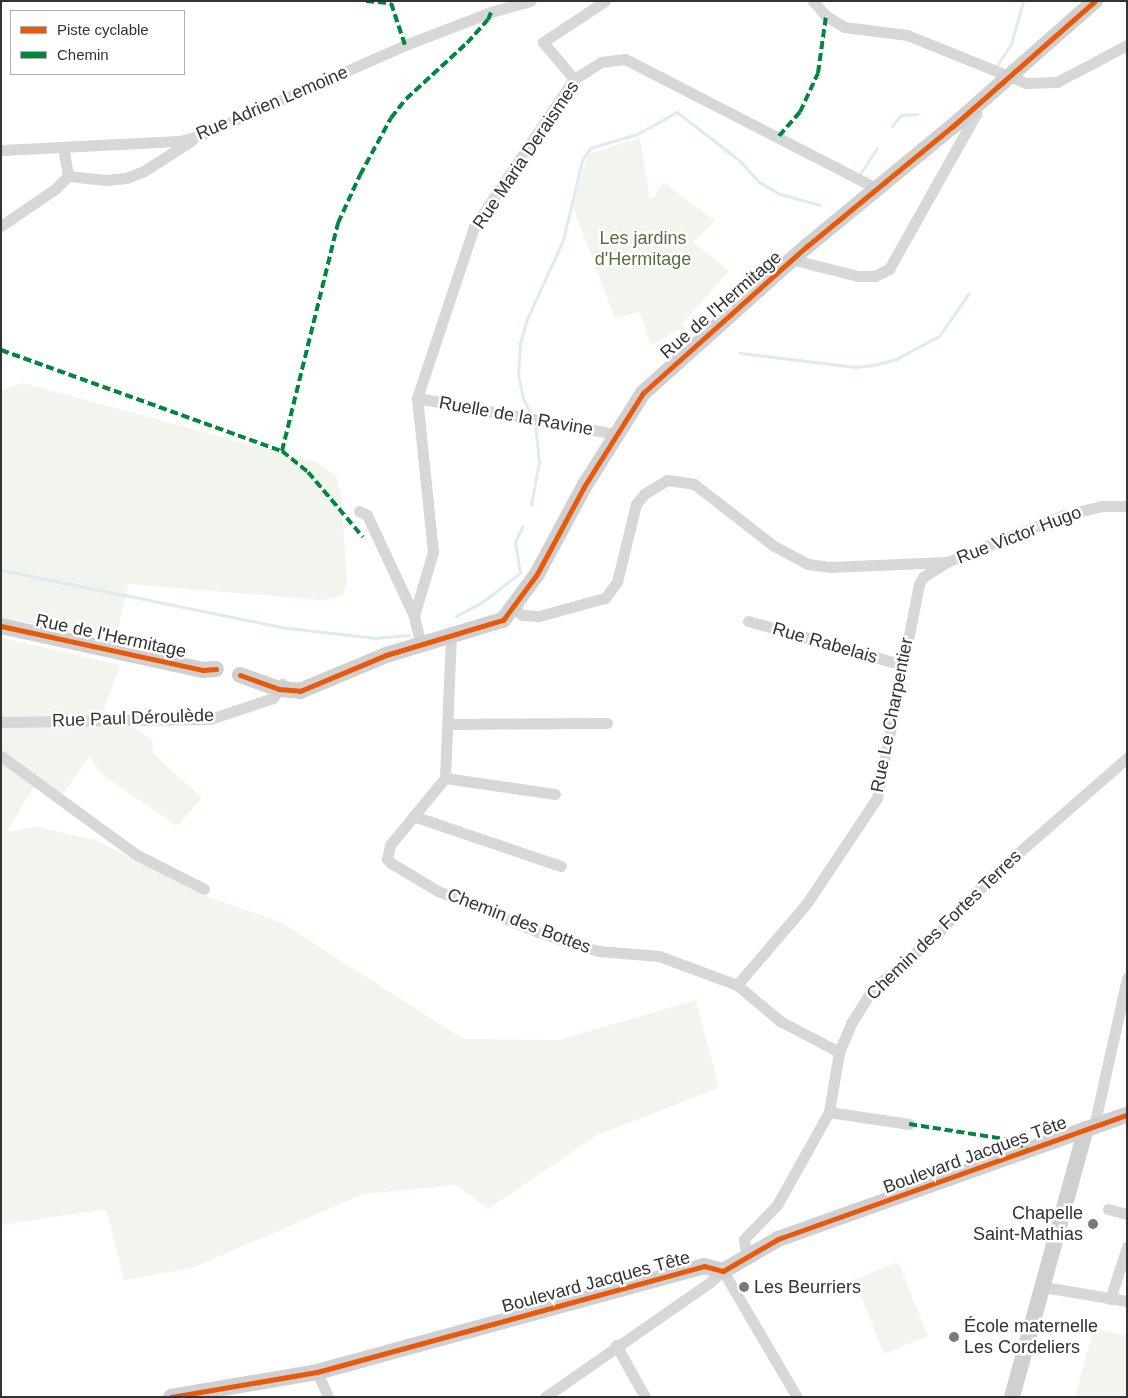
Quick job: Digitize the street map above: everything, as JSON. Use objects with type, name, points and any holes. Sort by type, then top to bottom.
[{"type":"main road","name":"Rue de l'Hermitage","points":[[1,626],[176,662],[187,661],[281,686],[324,680],[378,659],[451,635],[496,623],[513,608],[540,569],[618,430],[640,396],[794,260],[973,109],[1095,1]]},
{"type":"main road","name":"Boulevard Jacques Tête","points":[[171,1397],[317,1372],[704,1266],[723,1270],[746,1255],[778,1239],[1127,1115]]},
{"type":"main road","points":[[1012,1397],[1090,1128]]},
{"type":"street","name":"Rue Adrien Lemoine","points":[[1,150],[179,141],[199,136],[405,45],[491,12],[530,1]]},
{"type":"street","points":[[574,79],[543,42],[605,1]]},
{"type":"street","points":[[813,1],[826,16],[844,27],[907,35],[1007,78],[1039,84],[1058,82],[1127,45]]},
{"type":"street","name":"Rue Maria Deraismes","points":[[414,616],[433,552],[417,398],[474,227],[574,79],[601,62],[625,59],[878,189]]},
{"type":"street","points":[[794,260],[858,276],[875,276],[889,269],[976,114],[973,109]]},
{"type":"street","points":[[68,176],[106,180],[126,178],[144,171],[199,136]]},
{"type":"street","points":[[63,147],[68,176]]},
{"type":"street","points":[[1,226],[55,189],[68,176]]},
{"type":"street","name":"Ruelle de la Ravine","points":[[417,398],[618,430]]},
{"type":"street","name":"Rue Victor Hugo","points":[[513,608],[522,615],[539,616],[605,598],[616,582],[636,504],[644,494],[667,480],[694,484],[774,546],[808,564],[830,567],[947,562],[1064,515],[1102,506],[1127,506]]},
{"type":"street","points":[[359,511],[367,514],[414,616],[415,647]]},
{"type":"street","name":"Rue Le Charpentier","points":[[737,985],[807,903],[877,798],[920,580],[947,562]]},
{"type":"street","name":"Rue Rabelais","points":[[748,621],[903,665]]},
{"type":"street","points":[[451,635],[449,724],[445,778],[555,794]]},
{"type":"street","name":"Rue Paul Déroulède","points":[[1,722],[210,719],[274,698],[281,686]]},
{"type":"street","points":[[449,724],[607,723]]},
{"type":"street","points":[[1,756],[136,855],[204,888]]},
{"type":"street","name":"Chemin des Fortes Terres","points":[[746,1255],[744,1239],[777,1205],[829,1112],[839,1052],[852,1022],[871,991],[940,932],[992,876],[1127,758]]},
{"type":"street","name":"Chemin des Bottes","points":[[445,778],[390,845],[387,858],[438,891],[538,932],[598,951],[659,956],[737,985]]},
{"type":"street","points":[[414,816],[561,866]]},
{"type":"street","points":[[1090,1128],[1127,978]]},
{"type":"street","points":[[737,985],[780,1021],[839,1052]]},
{"type":"street","points":[[829,1112],[909,1124]]},
{"type":"street","points":[[1108,1209],[1126,1213]]},
{"type":"street","points":[[1110,1299],[1127,1247]]},
{"type":"street","points":[[545,1397],[709,1283],[723,1270],[797,1397]]},
{"type":"street","points":[[1044,1287],[1127,1301]]},
{"type":"street","points":[[616,1346],[645,1397]]},
{"type":"street","points":[[317,1372],[328,1397]]},
{"type":"green space","name":"Les jardins d'Hermitage","points":[[640,138],[650,199],[655,196],[663,182],[715,221],[693,242],[729,271],[682,324],[691,337],[688,339],[679,329],[651,346],[640,312],[615,318],[572,205],[588,154]]},
{"type":"green space","points":[[23,383],[318,463],[336,476],[341,494],[347,582],[343,595],[323,600],[129,584],[116,637],[1,618],[1,391]]},
{"type":"green space","points":[[1,638],[120,665],[103,712],[103,724],[133,727],[152,739],[153,753],[202,798],[177,826],[103,775],[89,757],[62,795],[40,778],[6,832],[37,827],[95,840],[201,894],[282,923],[463,1039],[559,1040],[696,1000],[719,1088],[597,1135],[488,1209],[456,1185],[363,1194],[192,1268],[124,1280],[106,1209],[1,1225]]},
{"type":"green space","points":[[898,1262],[928,1336],[884,1354],[854,1280]]},
{"type":"green space","points":[[1094,1328],[1127,1336],[1127,1397],[1075,1397]]},
{"type":"waterway","points":[[997,65],[1011,44],[1023,1]]},
{"type":"waterway","points":[[531,414],[523,398],[518,375],[520,343],[527,319],[563,240],[582,160],[590,148],[637,134],[677,112],[740,161],[759,182],[780,194],[820,205]]},
{"type":"waterway","points":[[892,126],[901,115],[917,114]]},
{"type":"waterway","points":[[860,174],[877,148]]},
{"type":"waterway","points":[[740,353],[855,367],[874,365],[896,359],[939,336],[969,293]]},
{"type":"waterway","points":[[531,505],[539,462],[535,424]]},
{"type":"waterway","points":[[456,616],[482,602],[520,573],[515,542],[522,527]]},
{"type":"waterway","points":[[1,570],[280,627],[375,638],[409,635]]},
{"type":"marked path","points":[[366,1],[391,3],[405,45]]},
{"type":"marked path","points":[[282,451],[338,223],[360,175],[391,118],[406,99],[467,43],[488,20],[491,12]]},
{"type":"marked path","points":[[779,136],[800,112],[818,73],[826,16]]},
{"type":"marked path","points":[[1,350],[282,451],[308,472],[363,537]]},
{"type":"marked path","points":[[909,1124],[1017,1141],[1028,1151]]},
{"type":"cycle path","points":[[240,675],[279,689],[300,691],[386,655],[503,620],[537,574],[585,485],[643,393],[806,247],[953,126],[1095,1]]},
{"type":"cycle path","points":[[1,626],[203,670],[216,669]]},
{"type":"cycle path","points":[[171,1397],[317,1372],[704,1266],[723,1271],[778,1239],[1127,1115]]},
{"type":"place","name":"Chapelle Saint-Mathias","points":[[1093,1224]]},
{"type":"place","name":"Les Beurriers","points":[[744,1287]]},
{"type":"place","name":"École maternelle Les Cordeliers","points":[[954,1337]]}]
